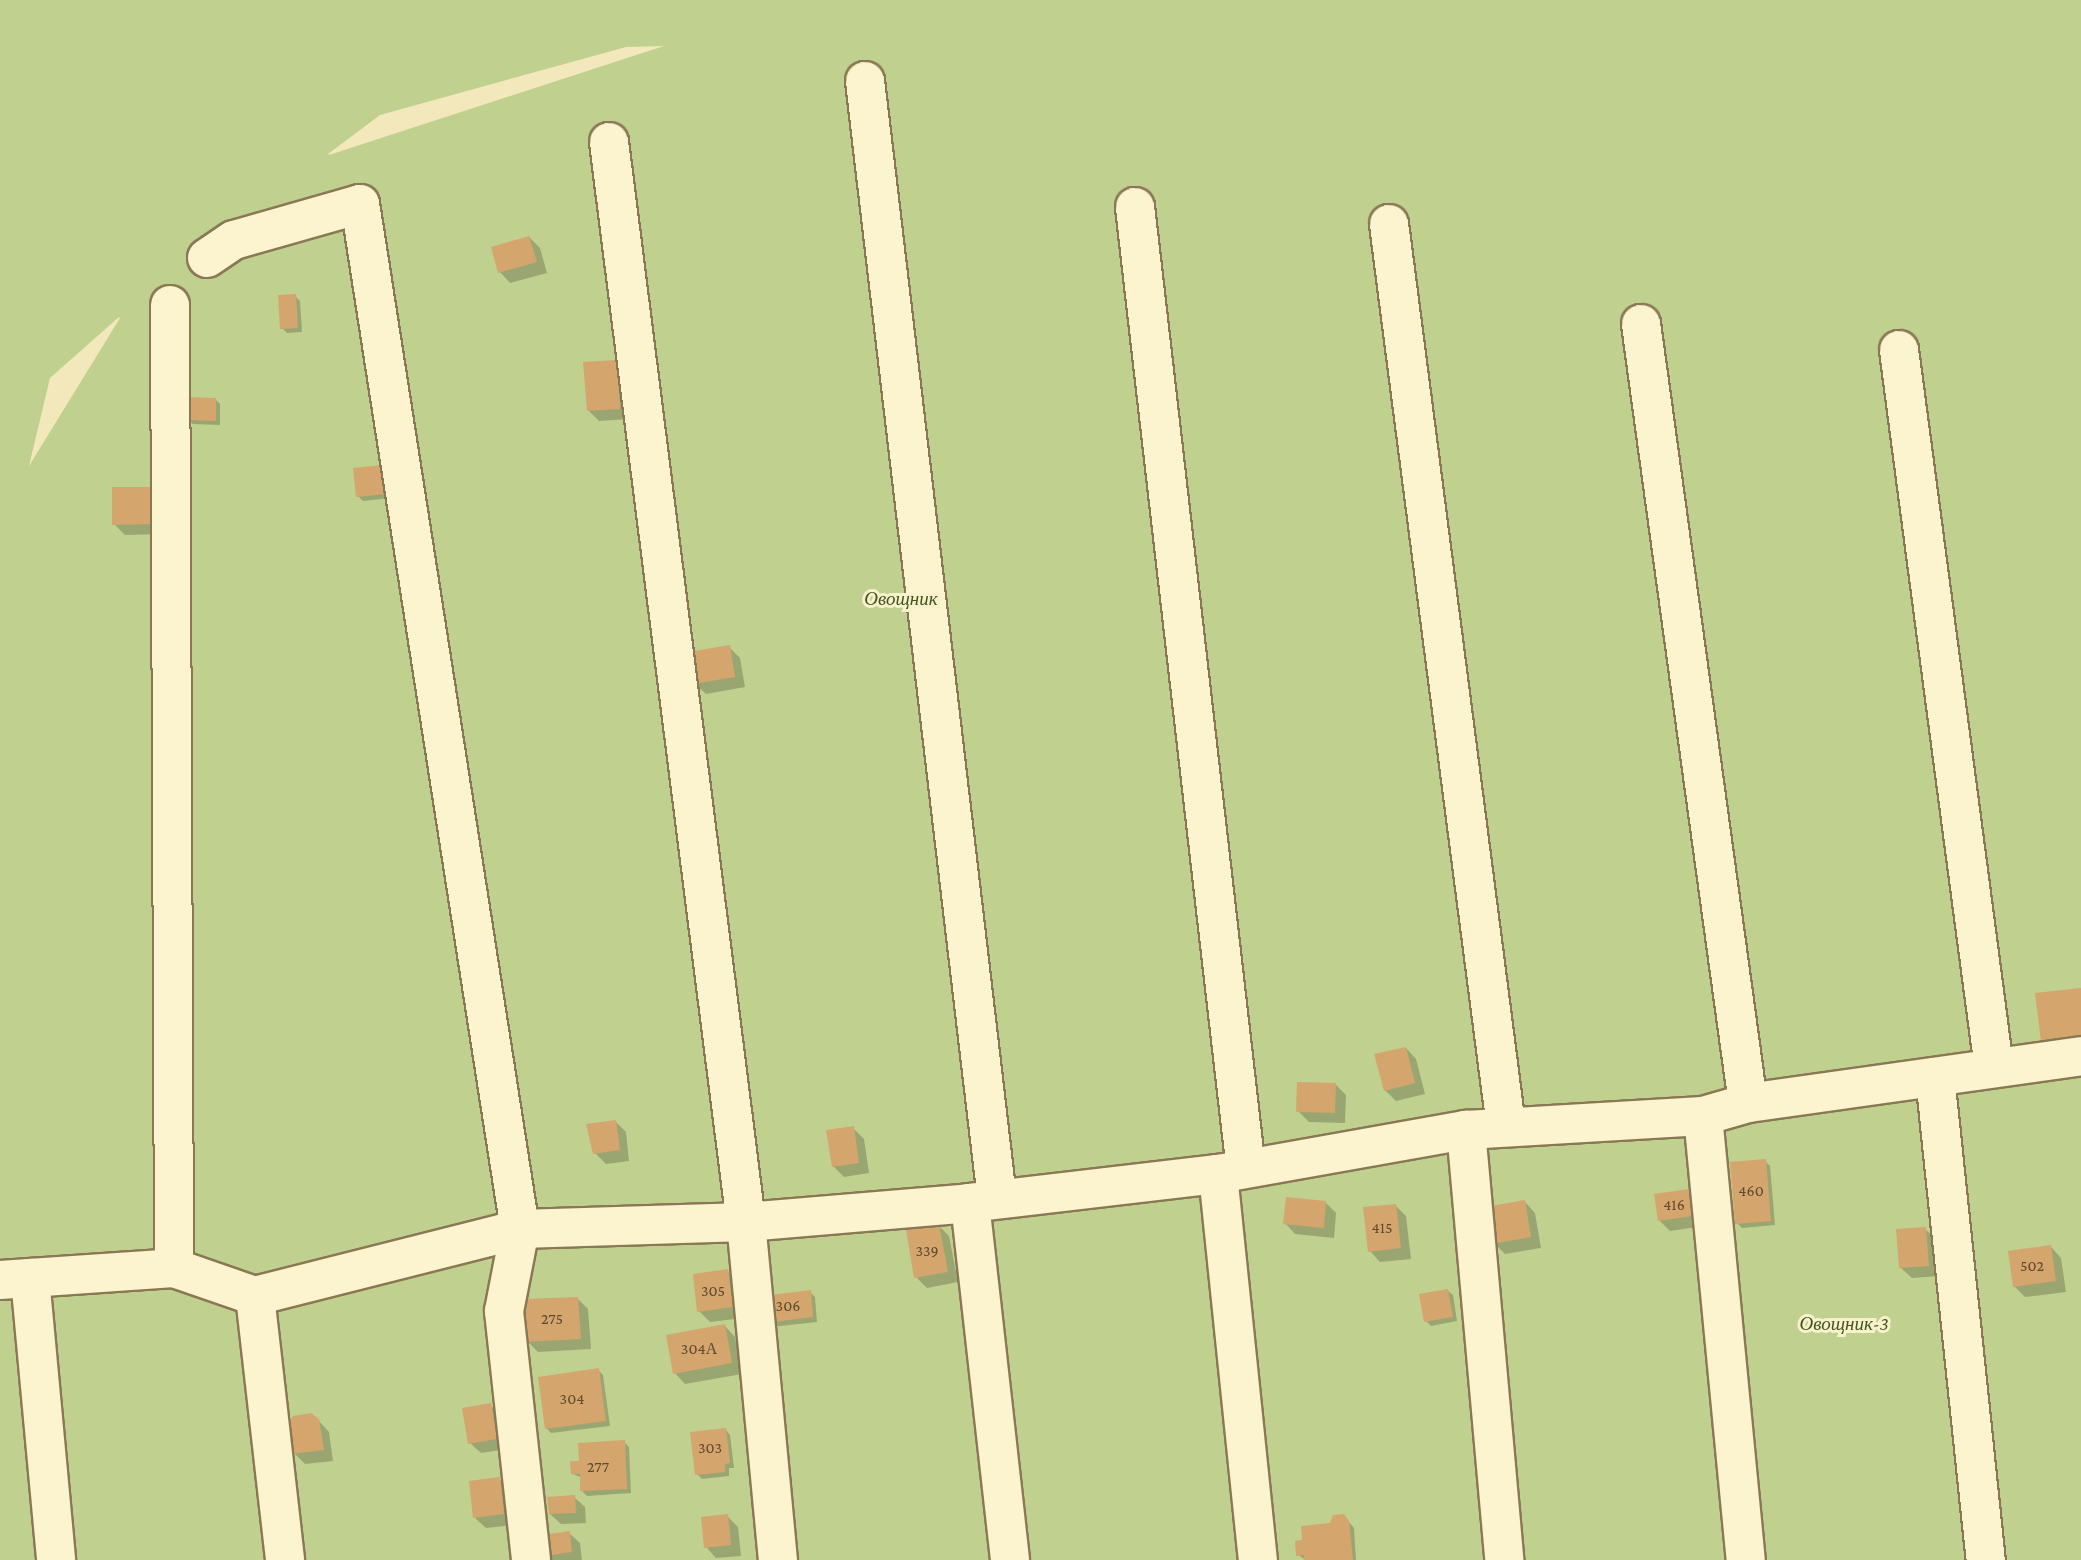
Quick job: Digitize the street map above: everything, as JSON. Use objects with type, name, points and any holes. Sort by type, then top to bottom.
[{"type":"lane","points":[[864,81],[983,1201],[1010,1560]]},
{"type":"lane","points":[[609,142],[746,1222],[778,1560]]},
{"type":"lane","points":[[207,258],[234,240],[360,204],[520,1228],[504,1311],[531,1560]]},
{"type":"lane","points":[[1135,207],[1232,1171],[1258,1560]]},
{"type":"lane","points":[[1389,225],[1506,1126]]},
{"type":"lane","points":[[170,305],[174,1268]]},
{"type":"lane","points":[[1642,324],[1748,1103]]},
{"type":"lane","points":[[1899,351],[1994,1068]]},
{"type":"lane","points":[[56,1560],[15,1279],[174,1268],[256,1296],[520,1228],[746,1222],[983,1201],[1232,1171],[1466,1130],[1703,1116],[1748,1103],[2081,1056]]},
{"type":"lane","points":[[1935,1077],[1986,1560]]},
{"type":"lane","points":[[1703,1116],[1746,1560]]},
{"type":"lane","points":[[1466,1130],[1504,1560]]},
{"type":"lane","points":[[256,1296],[285,1560]]},
{"type":"green space","name":"Овощник","points":[[0,0],[2081,0],[2081,1560],[0,1560]],"holes":[[[664,46],[329,155],[328,154],[380,115],[626,47]],[[120,318],[29,466],[50,378]]]},
{"type":"building","points":[[529,236],[537,262],[498,273],[491,247]]},
{"type":"building","points":[[296,294],[298,328],[280,329],[278,295]]},
{"type":"building","points":[[617,360],[620,409],[587,411],[583,362]]},
{"type":"building","points":[[187,397],[216,398],[216,421],[187,420]]},
{"type":"building","points":[[383,465],[386,494],[356,497],[353,468]]},
{"type":"building","points":[[112,487],[160,487],[160,524],[112,525]]},
{"type":"building","points":[[730,645],[735,677],[693,684],[688,652]]},
{"type":"building","points":[[2081,988],[2081,1037],[2041,1042],[2035,993]]},
{"type":"building","points":[[1406,1047],[1415,1083],[1384,1091],[1374,1054]]},
{"type":"building","points":[[1297,1082],[1336,1083],[1335,1113],[1296,1112]]},
{"type":"building","points":[[616,1120],[620,1150],[593,1154],[586,1124]]},
{"type":"building","points":[[854,1126],[859,1163],[832,1167],[826,1130]]},
{"type":"building","points":[[1766,1159],[1771,1221],[1735,1224],[1730,1162]]},
{"type":"building","points":[[1689,1189],[1693,1216],[1658,1221],[1654,1194]]},
{"type":"building","points":[[1286,1197],[1326,1201],[1324,1228],[1283,1224]]},
{"type":"building","points":[[1525,1200],[1531,1237],[1492,1244],[1486,1207]]},
{"type":"building","points":[[1396,1204],[1401,1248],[1368,1252],[1363,1207]]},
{"type":"building","points":[[939,1224],[948,1272],[914,1278],[906,1230]]},
{"type":"building","points":[[1926,1227],[1929,1266],[1899,1268],[1896,1229]]},
{"type":"building","points":[[2051,1245],[2056,1281],[2013,1287],[2008,1251]]},
{"type":"building","points":[[728,1269],[733,1307],[697,1312],[693,1274]]},
{"type":"building","points":[[1448,1289],[1453,1317],[1424,1322],[1419,1294]]},
{"type":"building","points":[[811,1290],[813,1317],[764,1323],[762,1296]]},
{"type":"building","points":[[578,1297],[581,1339],[525,1342],[523,1299]]},
{"type":"building","points":[[725,1324],[732,1363],[673,1374],[666,1335]]},
{"type":"building","points":[[599,1368],[606,1421],[545,1429],[538,1377]]},
{"type":"building","points":[[491,1403],[497,1439],[468,1444],[462,1408]]},
{"type":"building","points":[[311,1413],[319,1419],[324,1450],[292,1454],[287,1424],[293,1416]]},
{"type":"building","points":[[726,1428],[730,1463],[725,1464],[725,1472],[695,1475],[690,1432]]},
{"type":"building","points":[[625,1440],[627,1489],[580,1491],[580,1474],[571,1474],[570,1461],[579,1461],[578,1443]]},
{"type":"building","points":[[500,1477],[504,1514],[473,1518],[469,1481]]},
{"type":"building","points":[[575,1495],[576,1513],[549,1514],[547,1497]]},
{"type":"building","points":[[728,1514],[731,1545],[704,1548],[701,1517]]},
{"type":"building","points":[[1344,1514],[1349,1521],[1353,1560],[1304,1560],[1304,1555],[1296,1556],[1295,1541],[1302,1540],[1301,1526],[1330,1523],[1333,1515]]},
{"type":"building","points":[[570,1531],[572,1552],[545,1556],[542,1535]]},
{"type":"park label","name":"Овощник-3","points":[[1844,1324]]}]
